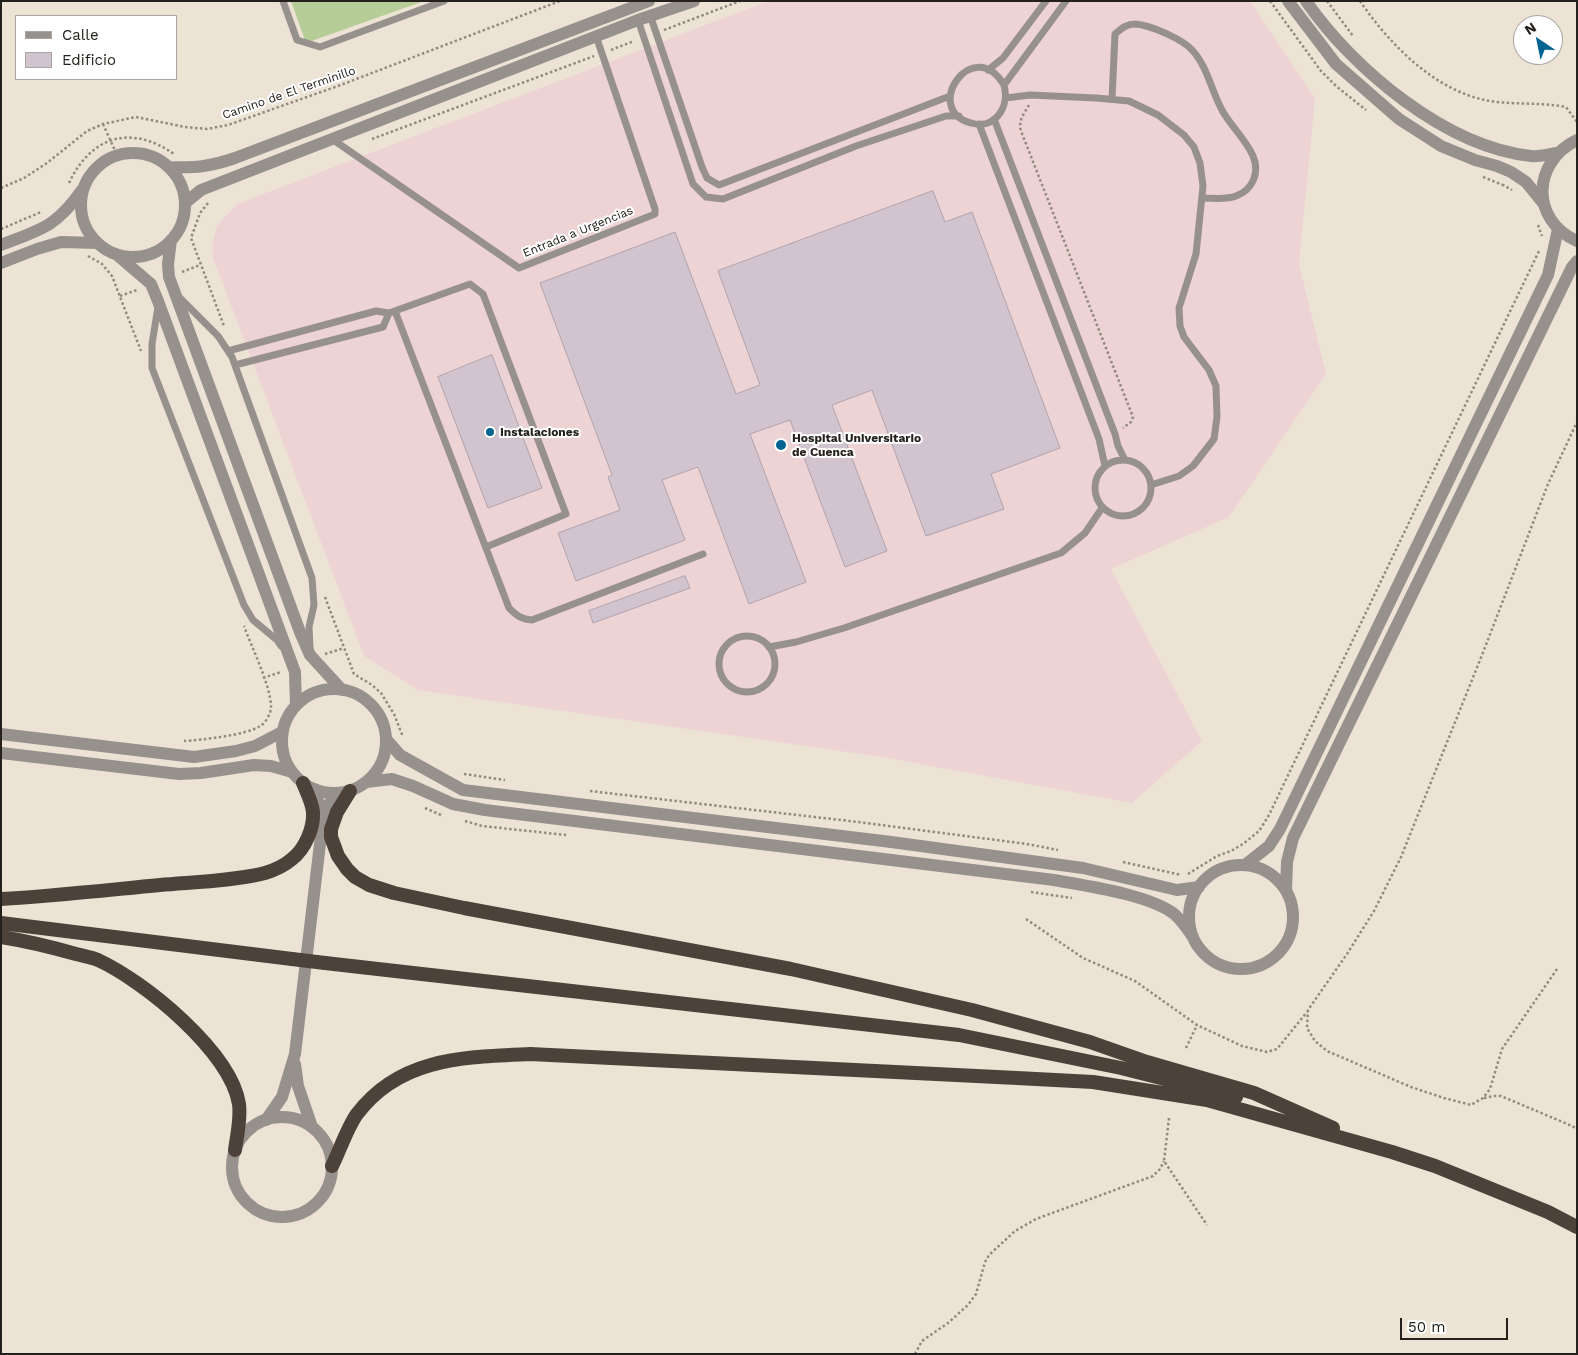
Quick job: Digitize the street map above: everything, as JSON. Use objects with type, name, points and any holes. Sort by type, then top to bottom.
[{"type":"highway","points":[[1,899],[172,884],[266,873],[294,858],[308,837],[312,826],[313,813],[308,786]]},
{"type":"highway","points":[[350,790],[337,812],[331,828],[331,836],[338,856],[348,869],[355,877],[369,885],[394,893],[464,908],[791,969],[972,1010],[1090,1042],[1147,1062],[1254,1093],[1309,1123],[1435,1166],[1548,1212],[1577,1227]]},
{"type":"highway","points":[[1,924],[959,1035],[1121,1068],[1268,1105],[1316,1125],[1392,1152]]},
{"type":"highway","points":[[1,937],[40,943],[97,960],[132,980],[162,1003],[211,1049],[235,1090],[239,1105],[235,1150]]},
{"type":"highway","points":[[332,1166],[355,1116],[374,1094],[400,1076],[439,1062],[476,1057],[530,1054],[1093,1082],[1207,1100],[1309,1123],[1360,1140]]},
{"type":"street","points":[[168,167],[192,168],[210,166],[235,158],[649,1]]},
{"type":"street","points":[[185,203],[201,190],[596,36],[694,1]]},
{"type":"street","points":[[1288,1],[1336,64],[1399,119],[1441,146],[1508,171],[1526,182],[1544,203]]},
{"type":"street","points":[[1306,1],[1335,39],[1365,70],[1397,96],[1440,125],[1486,145],[1509,152],[1533,157],[1558,153]]},
{"type":"street","points":[[1577,140],[1558,153],[1549,164],[1544,176],[1542,190],[1549,217],[1558,229],[1577,240]]},
{"type":"street","points":[[296,705],[295,672],[151,284],[116,254],[97,243],[85,226],[81,213],[81,199],[85,186],[91,174],[100,165],[118,155],[128,153],[144,154],[154,158],[168,167],[180,183],[185,203],[182,220],[171,240],[168,264],[169,277],[300,632],[310,655],[342,690]]},
{"type":"street","points":[[1,244],[42,229],[57,220],[69,208],[85,186]]},
{"type":"street","points":[[1245,865],[1269,846],[1280,829],[1548,275],[1558,229]]},
{"type":"street","points":[[116,254],[136,257],[149,254],[171,240]]},
{"type":"street","points":[[1,263],[61,242],[97,243]]},
{"type":"street","points":[[1286,891],[1287,862],[1293,838],[1572,267],[1577,261]]},
{"type":"street","points":[[266,1120],[282,1097],[295,1054],[322,827],[322,812],[308,786],[292,772],[283,753],[282,732],[286,720],[296,705],[314,693],[328,689],[357,694],[370,703],[380,716],[386,738],[400,755],[463,790],[891,842],[1083,868],[1177,890],[1199,887]]},
{"type":"street","points":[[1,734],[194,757],[236,751],[255,746],[282,732]]},
{"type":"street","points":[[366,782],[377,770],[382,760],[386,738]]},
{"type":"street","points":[[1,753],[179,774],[201,773],[254,765],[270,766],[292,772]]},
{"type":"street","points":[[308,786],[335,793],[350,790],[366,782],[392,779],[453,804],[485,810],[1054,880],[1103,889],[1139,899],[1174,914],[1206,955],[1225,966],[1246,968],[1260,964],[1278,952],[1290,934],[1293,912],[1286,891],[1269,873],[1257,868],[1245,865],[1219,870],[1208,877],[1199,887],[1193,898],[1190,924],[1193,937]]},
{"type":"street","points":[[322,827],[335,793]]},
{"type":"street","points":[[295,1054],[298,1086],[312,1127]]},
{"type":"street","points":[[280,1117],[294,1118],[312,1127],[327,1144],[332,1166],[329,1185],[318,1202],[311,1208],[293,1216],[264,1214],[248,1203],[236,1188],[232,1169],[235,1150],[251,1128],[266,1120],[280,1117]]},
{"type":"lane","points":[[283,1],[297,40],[320,47],[444,1]]},
{"type":"lane","points":[[988,70],[1003,58],[1046,1]]},
{"type":"lane","points":[[1004,85],[1066,1]]},
{"type":"lane","points":[[644,18],[656,33],[702,167],[707,178],[719,185],[950,96]]},
{"type":"lane","points":[[644,18],[644,37],[693,184],[706,197],[723,199],[856,146],[946,116],[959,116]]},
{"type":"lane","points":[[1112,99],[1115,34],[1123,27],[1134,24],[1153,29],[1173,37],[1192,50],[1215,92],[1218,104],[1231,126],[1243,139],[1256,164],[1255,176],[1248,189],[1237,196],[1223,199],[1202,198]]},
{"type":"lane","name":"Entrada a Urgencias","points":[[332,139],[519,268],[655,214],[655,209],[596,36]]},
{"type":"lane","points":[[973,69],[988,70],[995,74],[1004,85],[1006,98],[1004,108],[994,119],[979,124],[965,121],[954,110],[950,96],[952,88],[960,75],[973,69]]},
{"type":"lane","points":[[1006,98],[1030,94],[1112,99],[1129,102],[1158,115],[1184,135],[1194,147],[1200,163],[1204,186],[1196,254],[1179,308],[1180,326],[1184,337],[1209,370],[1216,386],[1217,417],[1214,439],[1193,466],[1179,476],[1151,485]]},
{"type":"lane","points":[[994,119],[1118,446],[1125,460]]},
{"type":"lane","points":[[979,124],[1099,439],[1105,466]]},
{"type":"lane","points":[[228,351],[376,311],[392,312],[470,284],[483,294],[566,514],[486,547]]},
{"type":"lane","points":[[175,292],[218,336],[235,365],[312,578],[314,605],[310,627],[310,655]]},
{"type":"lane","points":[[158,301],[152,344],[152,368],[244,605],[253,620],[277,640],[290,658]]},
{"type":"lane","points":[[235,365],[382,327],[392,312]]},
{"type":"lane","points":[[392,312],[509,608],[523,620],[532,620],[703,554]]},
{"type":"lane","points":[[1125,460],[1132,462],[1145,471],[1151,485],[1148,501],[1138,512],[1123,516],[1108,512],[1102,508],[1096,496],[1095,483],[1105,466],[1125,460]]},
{"type":"lane","points":[[769,647],[775,662],[774,670],[771,678],[760,689],[745,692],[737,690],[724,681],[719,666],[722,650],[727,644],[741,637],[757,638],[769,647],[796,642],[844,628],[1060,553],[1085,533],[1102,508]]},
{"type":"path","name":"Camino de El Terminillo","points":[[1,188],[24,178],[40,168],[87,131],[103,124],[136,117],[185,127],[208,129],[228,125],[338,86],[560,1]]},
{"type":"path","points":[[656,33],[740,1]]},
{"type":"path","points":[[1327,1],[1348,27],[1356,41]]},
{"type":"path","points":[[1360,1],[1397,49],[1449,86],[1470,96],[1491,101],[1566,107],[1577,122]]},
{"type":"path","points":[[345,149],[644,37]]},
{"type":"path","points":[[1030,94],[1029,104],[1019,124],[1021,131],[1133,417],[1131,422],[1115,434]]},
{"type":"path","points":[[103,124],[118,155]]},
{"type":"path","points":[[66,191],[74,172],[82,162],[92,151],[111,140],[121,137],[146,139],[159,144],[179,157]]},
{"type":"path","points":[[1508,171],[1503,185],[1516,192]]},
{"type":"path","points":[[216,200],[207,203],[200,213],[190,238],[225,329]]},
{"type":"path","points":[[1,229],[42,212]]},
{"type":"path","points":[[1116,861],[1184,876],[1196,871],[1217,856],[1231,851],[1259,831],[1269,815],[1541,246],[1542,234],[1534,218]]},
{"type":"path","points":[[83,254],[102,264],[112,276],[141,352]]},
{"type":"path","points":[[1026,919],[1083,958],[1135,981],[1197,1025],[1242,1046],[1267,1052],[1277,1049],[1308,1010],[1347,954],[1374,911],[1401,857],[1548,484],[1577,422]]},
{"type":"path","points":[[324,596],[354,674],[381,693],[394,714],[405,740]]},
{"type":"path","points":[[175,740],[185,741],[235,734],[256,729],[266,720],[271,709],[269,693],[242,622]]},
{"type":"path","points":[[458,771],[466,775],[514,781]]},
{"type":"path","points":[[582,790],[858,822],[1027,844],[1063,851]]},
{"type":"path","points":[[1483,1098],[1490,1089],[1502,1049],[1557,969]]},
{"type":"path","points":[[1308,1010],[1307,1028],[1315,1041],[1327,1051],[1444,1098],[1471,1105],[1483,1098],[1501,1096],[1577,1129]]},
{"type":"path","points":[[1186,1048],[1197,1025]]},
{"type":"path","points":[[914,1354],[922,1341],[968,1304],[976,1294],[985,1262],[989,1255],[1015,1231],[1036,1219],[1153,1176],[1160,1169],[1164,1160],[1169,1118]]},
{"type":"path","points":[[1164,1160],[1207,1225]]},
{"type":"shaded area","name":"Hospital Universitario de Cuenca","points":[[768,1],[1250,1],[1315,98],[1299,264],[1326,374],[1229,517],[1111,569],[1202,741],[1132,803],[882,757],[418,690],[364,656],[213,258],[213,241],[217,226],[237,204]]},
{"type":"green space","points":[[291,1],[424,1],[306,43]]},
{"type":"building","points":[[933,191],[945,222],[972,212],[1060,448],[991,474],[1004,509],[926,536],[872,390],[832,405],[887,551],[845,567],[790,420],[750,434],[806,582],[749,604],[698,467],[662,480],[685,540],[576,581],[558,533],[620,510],[608,477],[612,475],[540,283],[675,232],[736,394],[760,385],[718,271]]},
{"type":"building","name":"Instalaciones","points":[[492,355],[542,488],[488,508],[438,377]]},
{"type":"building","points":[[685,576],[690,588],[593,623],[589,611]]},
{"type":"place","name":"Instalaciones","points":[[490,432]]},
{"type":"place","name":"Hospital Universitario de Cuenca","points":[[781,445]]}]
